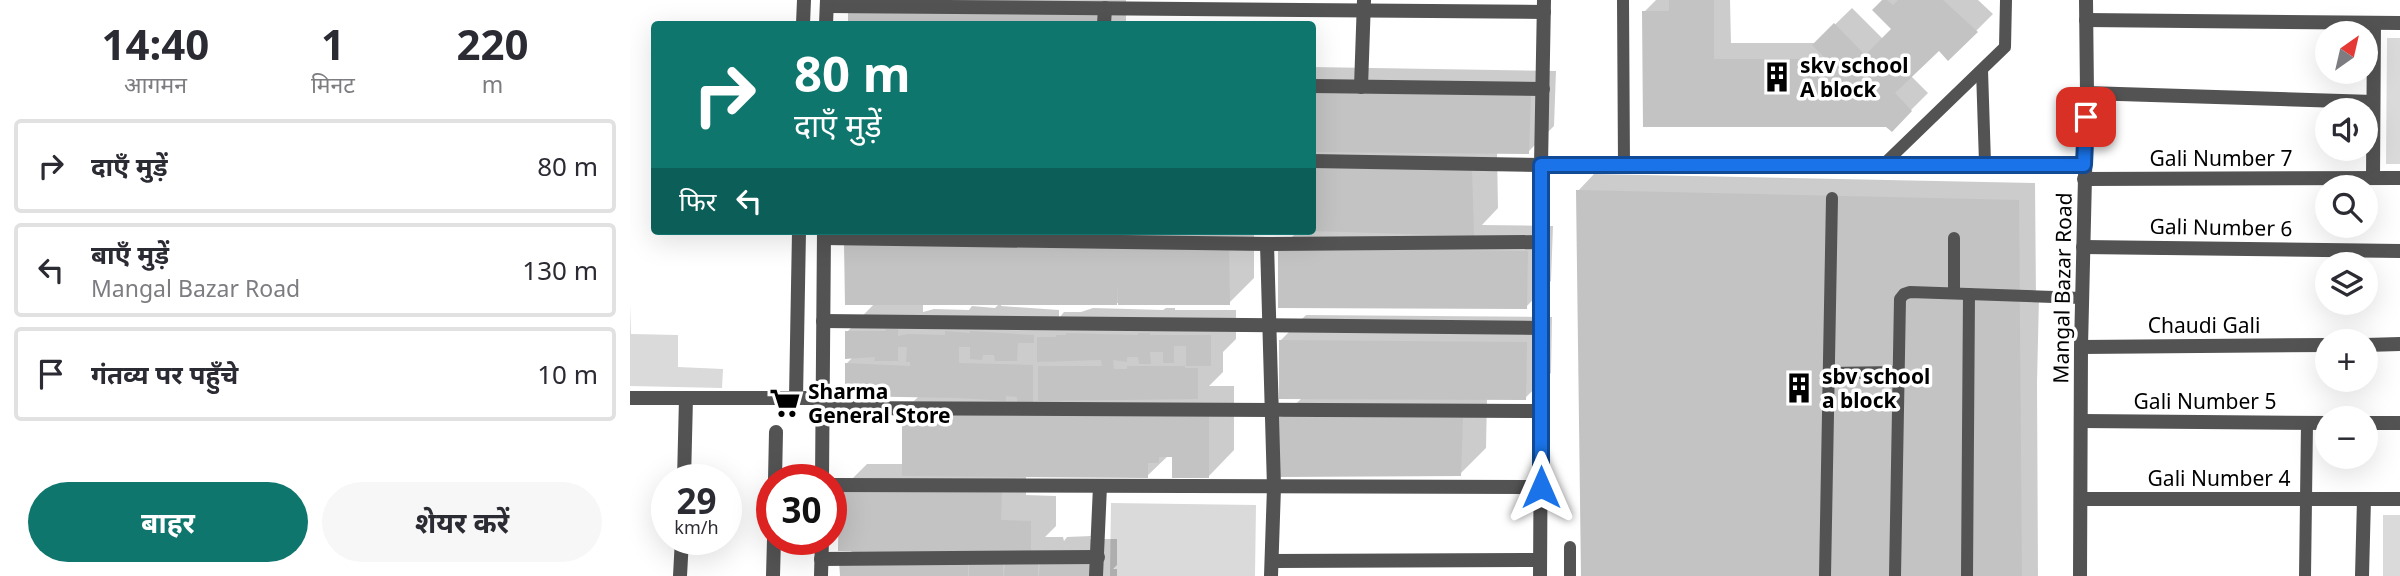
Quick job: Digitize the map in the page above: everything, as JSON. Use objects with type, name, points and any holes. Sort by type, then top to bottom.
[{"type":"street","points":[[803,0],[803,21]]},
{"type":"street","name":"Mangal Bazar Road","points":[[2080,576],[2086,0]]},
{"type":"street","points":[[826,21],[827,3],[1105,8],[1274,17],[1364,5],[1544,6],[1540,576]]},
{"type":"street","points":[[1361,87],[1364,5]]},
{"type":"street","points":[[1104,21],[1105,8]]},
{"type":"street","points":[[2086,20],[2315,22]]},
{"type":"street","points":[[2378,23],[2400,23]]},
{"type":"street","points":[[1316,86],[1543,89]]},
{"type":"street","points":[[2087,93],[2315,100]]},
{"type":"street","points":[[1316,161],[1541,165]]},
{"type":"street","name":"Gali Number 7","points":[[2084,172],[2315,177]]},
{"type":"street","name":"Gali Number 7","points":[[2378,178],[2400,178]]},
{"type":"street","points":[[796,398],[799,235]]},
{"type":"street","points":[[822,464],[824,235]]},
{"type":"street","points":[[868,235],[1267,244],[1542,242]]},
{"type":"street","points":[[1267,244],[1274,487],[1271,576]]},
{"type":"street","name":"Gali Number 6","points":[[2083,247],[2400,251]]},
{"type":"street","points":[[823,321],[1542,328]]},
{"type":"street","name":"Chaudi Gali","points":[[2081,347],[2315,345]]},
{"type":"street","points":[[2378,345],[2400,345]]},
{"type":"street","points":[[630,398],[796,398],[822,403],[1541,411]]},
{"type":"street","points":[[685,464],[687,398]]},
{"type":"street","name":"Gali Number 5","points":[[2082,421],[2315,423]]},
{"type":"street","points":[[2378,423],[2400,424]]},
{"type":"street","points":[[775,464],[776,432]]},
{"type":"street","points":[[847,485],[1541,487]]},
{"type":"street","points":[[1096,576],[1101,486]]},
{"type":"street","name":"Gali Number 4","points":[[2081,499],[2400,499]]},
{"type":"street","points":[[2362,576],[2364,499]]},
{"type":"street","points":[[680,576],[681,555]]},
{"type":"street","points":[[774,555],[774,576]]},
{"type":"street","points":[[821,555],[821,576]]},
{"type":"street","points":[[821,559],[1098,557]]},
{"type":"street","points":[[1272,561],[1540,559]]},
{"type":"street","points":[[1337,576],[1338,560]]},
{"type":"lane","points":[[1623,0],[1624,165]]},
{"type":"lane","points":[[1884,164],[2006,47],[2006,0]]},
{"type":"lane","points":[[1982,70],[1985,163]]},
{"type":"lane","points":[[1541,165],[1985,163],[2084,172]]},
{"type":"lane","points":[[1825,576],[1832,198]]},
{"type":"lane","points":[[1954,238],[1954,293]]},
{"type":"lane","points":[[1895,576],[1899,304],[1904,294],[1910,292],[2082,298]]},
{"type":"lane","points":[[1967,576],[1969,294]]},
{"type":"lane","points":[[1828,373],[1898,372]]},
{"type":"lane","points":[[2305,576],[2307,423]]},
{"type":"lane","points":[[1570,547],[1570,576]]},
{"type":"shaded area","points":[[2387,38],[2400,38],[2400,164],[2386,164]]},
{"type":"shaded area","points":[[630,304],[631,334],[678,335],[678,367],[723,369],[722,388],[630,386]]},
{"type":"shaded area","points":[[1111,503],[1256,505],[1255,576],[1110,576]]},
{"type":"shaded area","points":[[2383,515],[2400,515],[2400,576],[2383,576]]},
{"type":"building","name":"skv school A block","points":[[1669,0],[1714,0],[1714,59],[1826,59],[1812,45],[1834,23],[1865,55],[1891,29],[1872,10],[1882,0],[1893,5],[1898,0],[1943,0],[1978,32],[1948,61],[1939,51],[1895,93],[1912,111],[1892,132],[1886,127],[1643,127],[1642,11],[1669,11]]},
{"type":"building","points":[[848,10],[1102,12],[1101,21],[848,21]]},
{"type":"building","points":[[1316,93],[1531,95],[1529,154],[1316,152]]},
{"type":"building","points":[[1316,168],[1472,168],[1474,236],[1316,231]]},
{"type":"building","name":"sbv school a block","points":[[1576,190],[2019,200],[2022,576],[1581,576]]},
{"type":"building","points":[[844,244],[1229,245],[1230,305],[1118,305],[1117,283],[1117,305],[845,305]]},
{"type":"building","points":[[1278,248],[1528,251],[1527,309],[1278,308]]},
{"type":"building","points":[[885,329],[898,329],[898,336],[945,335],[945,331],[1034,335],[1034,343],[1018,343],[1017,361],[995,361],[994,355],[983,355],[982,360],[970,359],[970,347],[959,347],[959,363],[1033,365],[1033,402],[1017,402],[1017,397],[1006,396],[1006,401],[845,396],[845,363],[910,366],[910,362],[906,362],[907,347],[898,347],[898,361],[874,361],[875,357],[845,359],[845,331],[886,331]]},
{"type":"building","points":[[1066,333],[1211,335],[1211,366],[1186,366],[1186,346],[1174,346],[1174,363],[1163,363],[1163,352],[1150,352],[1151,364],[1139,364],[1138,357],[1127,357],[1127,362],[1113,360],[1114,369],[1127,369],[1127,366],[1198,368],[1198,399],[1038,401],[1038,366],[1102,366],[1101,360],[1037,362],[1037,337],[1056,337]]},
{"type":"building","points":[[1279,340],[1527,342],[1526,400],[1279,399]]},
{"type":"building","points":[[902,410],[1209,411],[1209,478],[1172,478],[1172,457],[1159,457],[1159,463],[1148,463],[1148,478],[902,476]]},
{"type":"building","points":[[1279,417],[1463,418],[1461,476],[1279,477]]},
{"type":"building","points":[[847,489],[1002,491],[1001,520],[1031,521],[1031,554],[847,551]]},
{"type":"building","points":[[839,561],[968,561],[968,576],[840,576]]},
{"type":"building","points":[[1005,561],[1038,562],[1038,576],[1004,576]]},
{"type":"building","points":[[1040,562],[1092,564],[1092,576],[1039,576]]},
{"type":"building","points":[[969,564],[1003,564],[1003,576],[969,576]]},
{"type":"place","name":"skv school A block","points":[[1777,77]]},
{"type":"place","name":"sbv school a block","points":[[1799,388]]},
{"type":"place","name":"Sharma General Store","points":[[785,403]]},
{"type":"route","points":[[1541,487],[1541,165],[2084,165],[2086,117]]}]
